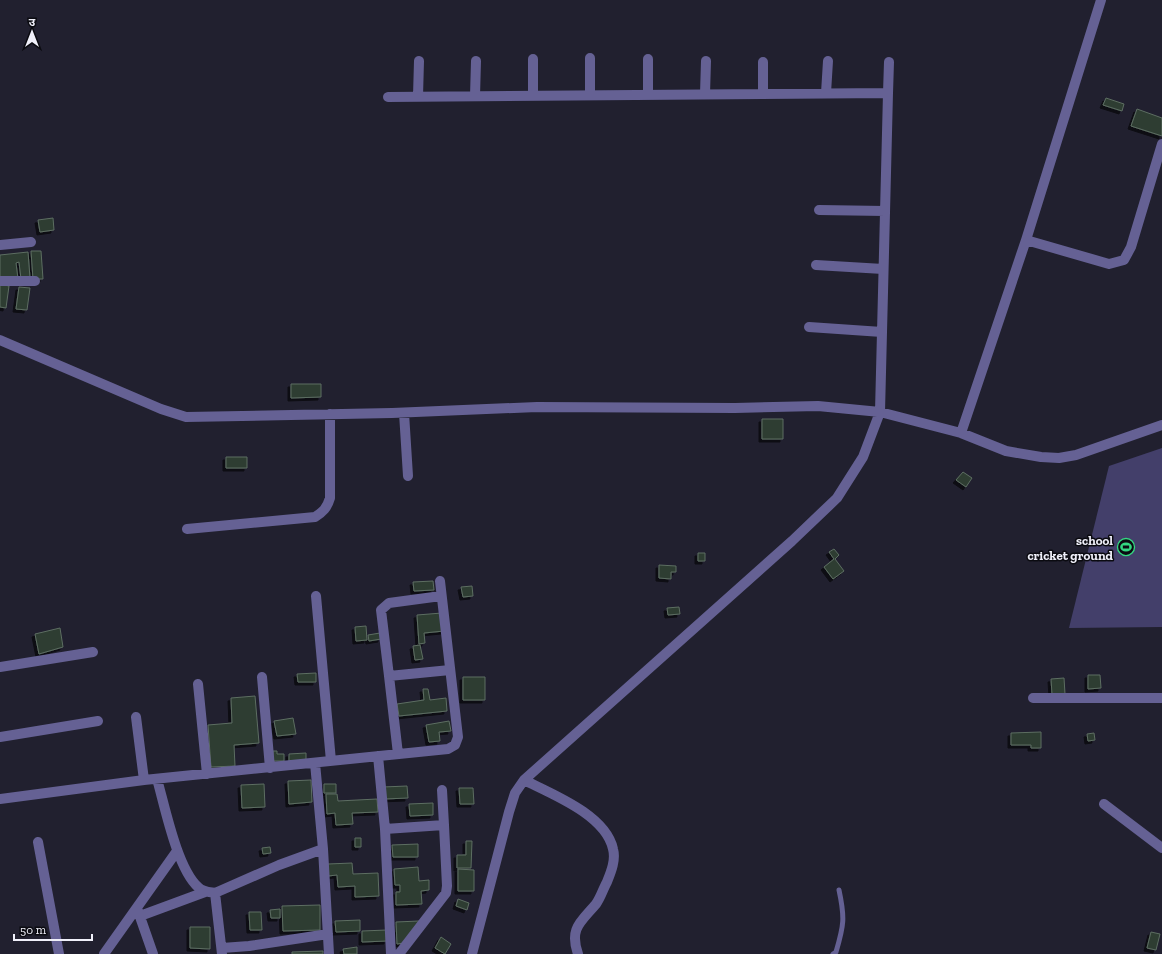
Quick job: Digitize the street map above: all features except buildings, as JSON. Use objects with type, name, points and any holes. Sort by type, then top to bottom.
[{"type":"street","points":[[961,433],[1026,240],[1101,0]]},
{"type":"street","points":[[590,58],[590,95]]},
{"type":"street","points":[[533,59],[533,96]]},
{"type":"street","points":[[648,59],[648,95]]},
{"type":"street","points":[[418,96],[419,60]]},
{"type":"street","points":[[475,96],[476,61]]},
{"type":"street","points":[[704,94],[706,61]]},
{"type":"street","points":[[826,94],[828,61]]},
{"type":"street","points":[[763,94],[764,62]]},
{"type":"street","points":[[472,954],[509,812],[515,793],[524,780],[792,541],[837,498],[863,457],[880,412],[889,62]]},
{"type":"street","points":[[388,97],[888,93]]},
{"type":"street","points":[[1026,240],[1109,264],[1124,260],[1131,247],[1162,144]]},
{"type":"street","points":[[819,210],[885,211]]},
{"type":"street","points":[[0,245],[31,242]]},
{"type":"street","points":[[816,265],[883,270]]},
{"type":"street","points":[[0,281],[35,281]]},
{"type":"street","points":[[809,327],[882,332]]},
{"type":"street","points":[[0,340],[154,406],[186,417],[404,413],[536,408],[734,408],[818,406],[880,412],[961,433],[1006,451],[1041,457],[1059,458],[1076,455],[1162,425]]},
{"type":"street","points":[[404,413],[408,476]]},
{"type":"street","points":[[187,529],[315,517],[322,513],[327,508],[330,498],[330,414]]},
{"type":"street","points":[[0,799],[144,780],[448,749],[455,745],[458,737],[440,581]]},
{"type":"street","points":[[316,596],[331,761]]},
{"type":"street","points":[[398,754],[381,610],[389,603],[441,596]]},
{"type":"street","points":[[0,667],[93,652]]},
{"type":"street","points":[[389,676],[450,670]]},
{"type":"street","points":[[262,677],[270,768]]},
{"type":"street","points":[[198,684],[207,774]]},
{"type":"street","points":[[1033,698],[1162,698]]},
{"type":"street","points":[[136,717],[144,780]]},
{"type":"street","points":[[0,737],[98,721]]},
{"type":"street","points":[[378,756],[385,829],[391,954]]},
{"type":"street","points":[[315,763],[323,849],[329,954]]},
{"type":"street","points":[[157,779],[177,851],[192,880],[198,888],[210,893]]},
{"type":"street","points":[[524,780],[585,812],[605,831],[613,849],[610,874],[599,899],[577,927],[574,936],[578,954]]},
{"type":"street","points":[[399,954],[446,893],[447,886],[442,790]]},
{"type":"street","points":[[1104,804],[1162,848]]},
{"type":"street","points":[[385,829],[444,825]]},
{"type":"street","points":[[38,842],[59,954]]},
{"type":"street","points":[[138,913],[210,893],[323,849]]},
{"type":"street","points":[[104,954],[138,913],[177,851]]},
{"type":"street","points":[[210,893],[222,951],[328,934]]},
{"type":"street","points":[[138,913],[153,954]]},
{"type":"lane","points":[[833,954],[836,952],[844,928],[844,912],[838,890]]},
{"type":"shaded area","name":"school cricket ground","points":[[1162,448],[1162,627],[1069,628],[1109,466]]},
{"type":"place","name":"school cricket ground","points":[[1126,547]]}]
